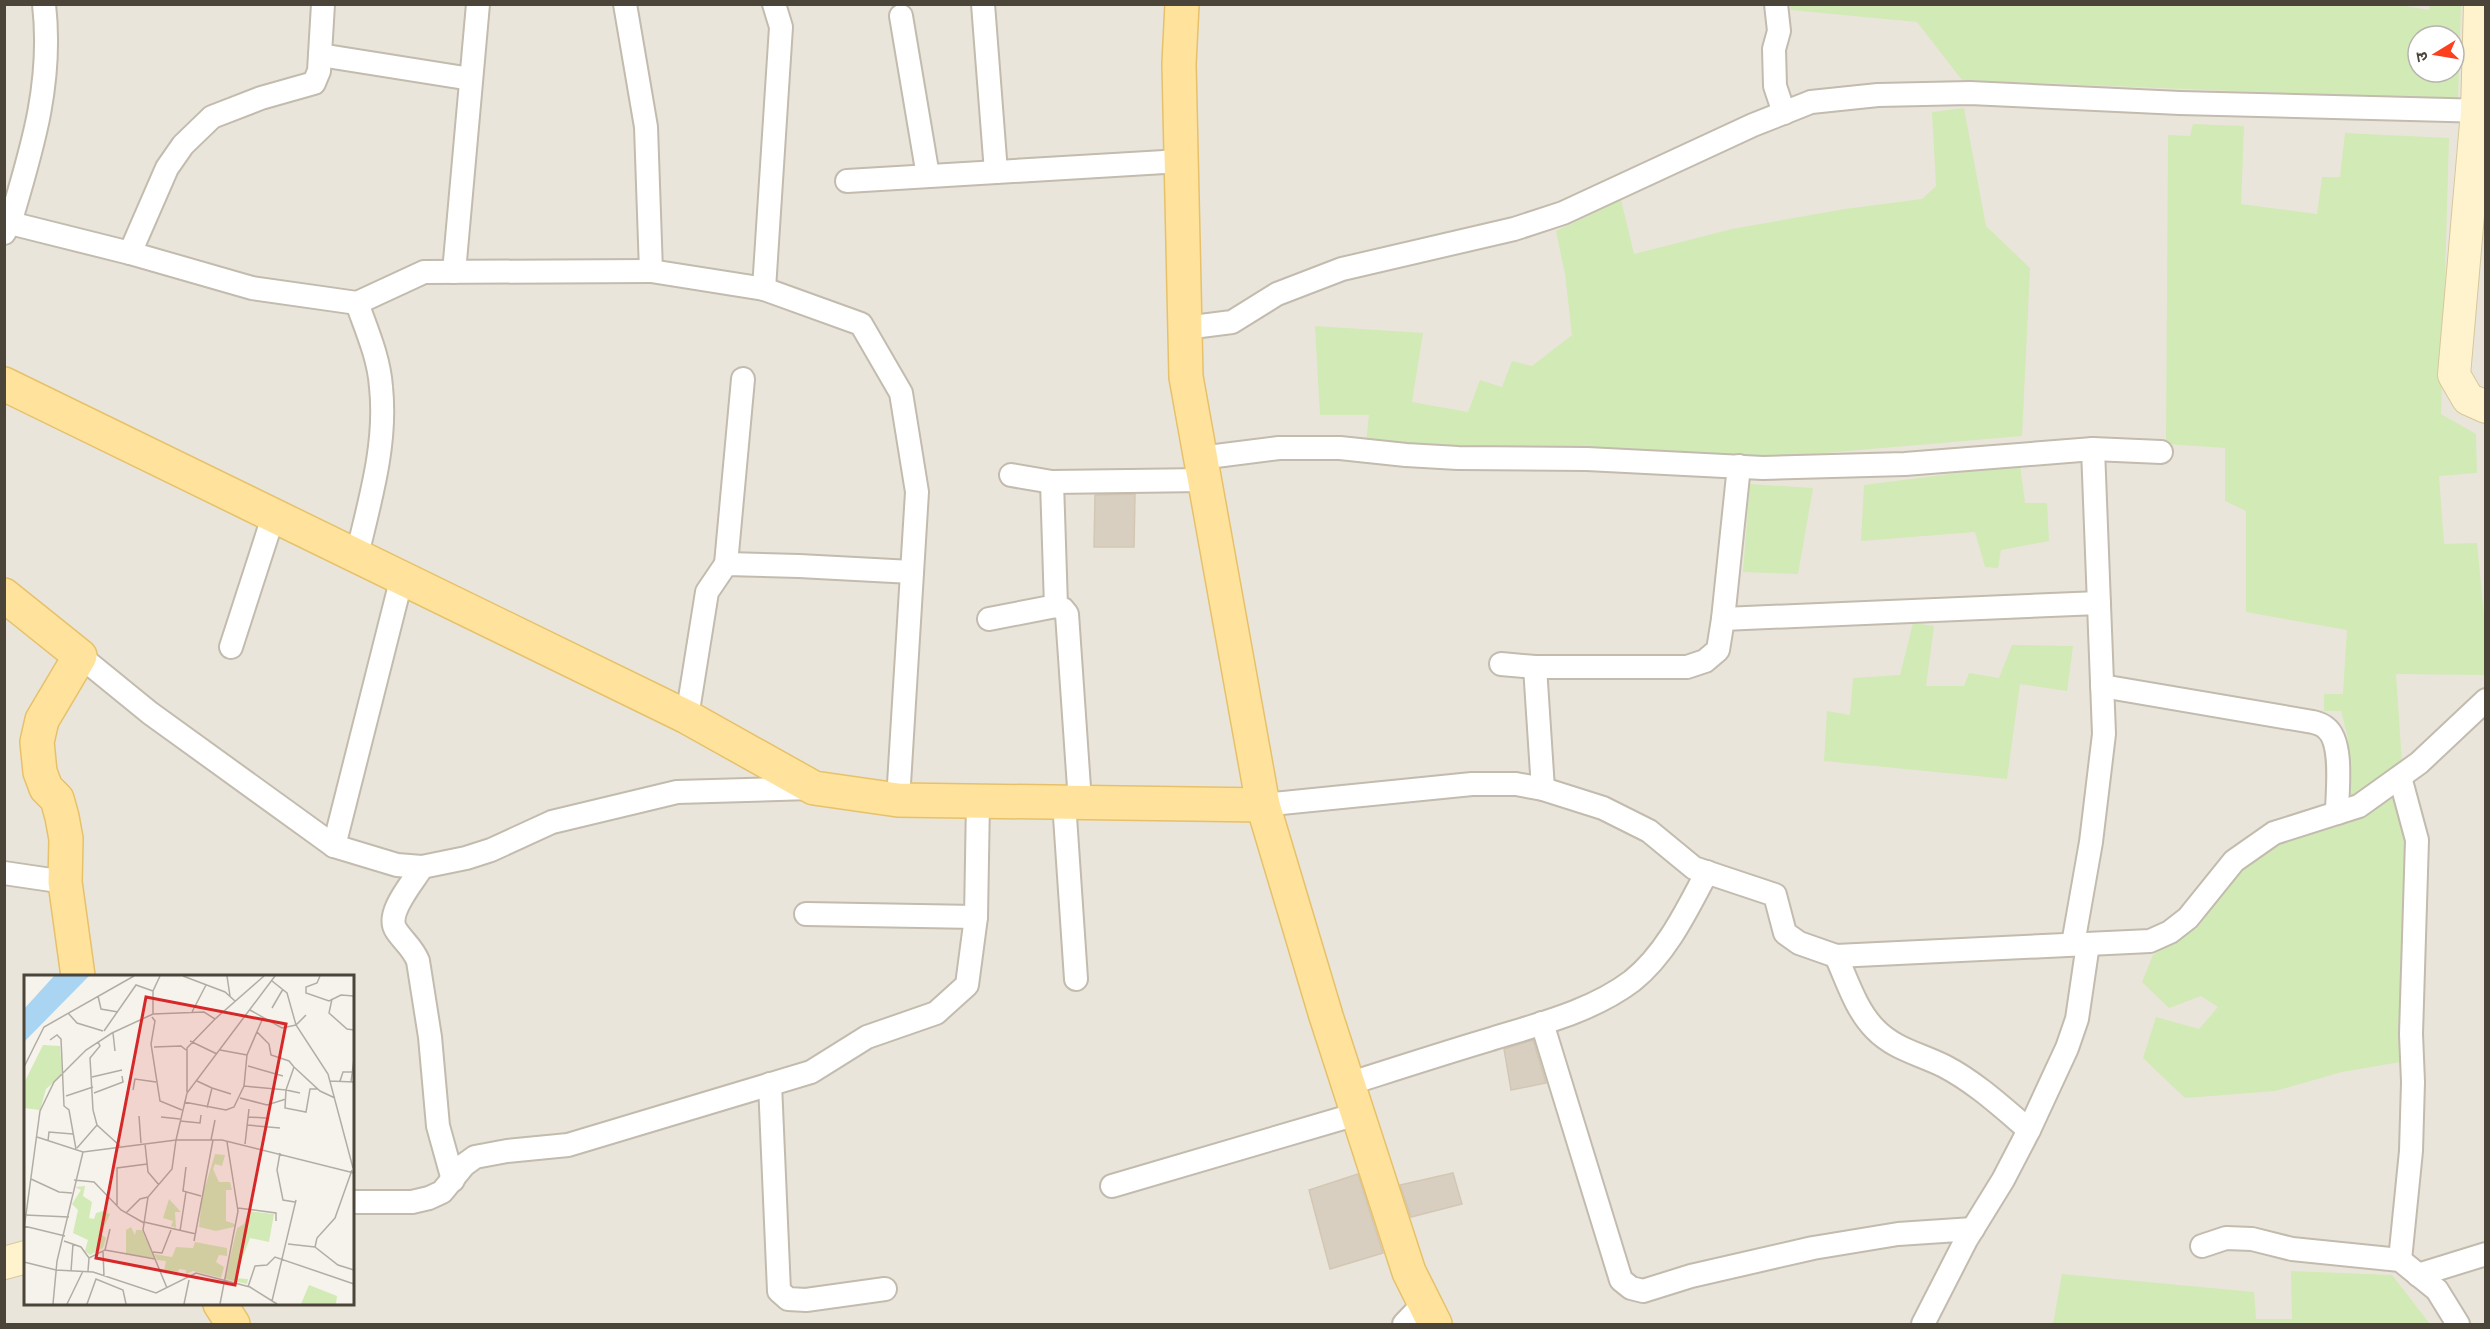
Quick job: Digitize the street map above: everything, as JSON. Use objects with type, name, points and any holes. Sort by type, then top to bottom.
[{"type":"main road","points":[[1182,4],[1179,64],[1186,377],[1263,805],[1421,1317]]},
{"type":"main road","points":[[4,384],[687,717],[814,788],[898,800],[1263,805]]},
{"type":"main road","points":[[4,595],[80,656],[42,720],[37,742],[40,772],[46,788],[57,799],[66,839],[65,882],[78,975]]},
{"type":"main road","points":[[221,1305],[233,1324]]},
{"type":"street","points":[[44,4],[47,31],[45,78],[36,134],[7,228],[130,253],[252,288],[357,303],[424,272],[651,271],[764,289],[861,324],[901,393],[917,492],[898,800]]},
{"type":"street","points":[[130,253],[167,168],[183,145],[212,117],[261,98],[314,83],[319,71],[323,4]]},
{"type":"street","points":[[454,272],[478,4]]},
{"type":"street","points":[[625,4],[646,127],[651,271]]},
{"type":"street","points":[[764,289],[781,27],[774,4]]},
{"type":"street","points":[[983,4],[996,172]]},
{"type":"street","points":[[1776,4],[1779,31],[1774,49],[1775,86],[1784,113]]},
{"type":"street","points":[[2480,4],[2481,112],[2454,375],[2468,399],[2486,407]]},
{"type":"street","points":[[901,16],[928,176]]},
{"type":"street","points":[[320,55],[471,79]]},
{"type":"street","points":[[1185,328],[1232,322],[1277,294],[1342,269],[1514,229],[1563,213],[1666,164],[1811,102],[1878,95],[1970,93],[2180,103],[2481,112]]},
{"type":"street","points":[[847,181],[1181,161]]},
{"type":"street","points":[[357,303],[377,361],[382,388],[380,453],[357,555]]},
{"type":"street","points":[[687,717],[706,592],[726,564],[743,379]]},
{"type":"street","points":[[1011,475],[1052,483],[1202,469],[1279,448],[1340,448],[1447,458],[1587,459],[1739,466],[1905,464],[2092,449],[2162,453]]},
{"type":"street","points":[[1923,1324],[2029,1130],[2067,1048],[2077,1019],[2080,944],[2104,734],[2092,449]]},
{"type":"street","points":[[1501,664],[1535,667],[1688,667],[1705,661],[1718,650],[1739,466]]},
{"type":"street","points":[[1052,483],[1056,606]]},
{"type":"street","points":[[231,647],[274,514]]},
{"type":"street","points":[[726,564],[912,572]]},
{"type":"street","points":[[334,846],[402,577]]},
{"type":"street","points":[[1723,619],[2099,603]]},
{"type":"street","points":[[988,618],[1056,606],[1063,609],[1069,624],[1076,979]]},
{"type":"street","points":[[80,656],[150,713],[334,846],[385,862],[422,867],[466,858],[491,850],[552,822],[677,792],[814,788]]},
{"type":"street","points":[[1535,667],[1543,789]]},
{"type":"street","points":[[2102,686],[2313,722],[2326,727],[2335,740],[2337,752],[2337,813]]},
{"type":"street","points":[[1263,805],[1472,784],[1516,784],[1543,789],[1603,808],[1649,831],[1694,868],[1774,895],[1785,933],[1799,943],[1836,956],[2150,941],[2170,933],[2188,918],[2234,861],[2274,833],[2359,806],[2419,764],[2486,700]]},
{"type":"street","points":[[2400,777],[2417,840],[2411,1034],[2413,1082],[2411,1151],[2400,1260]]},
{"type":"street","points":[[354,1202],[412,1202],[429,1198],[442,1192],[464,1165],[475,1157],[507,1150],[568,1145],[811,1072],[867,1037],[936,1013],[967,985],[976,917],[978,801]]},
{"type":"street","points":[[422,867],[395,908],[392,919],[394,927],[415,952],[418,961],[430,1037],[438,1126],[453,1180]]},
{"type":"street","points":[[1112,1186],[1353,1099],[1605,999],[1633,980],[1656,955],[1681,920],[1707,872]]},
{"type":"street","points":[[4,873],[65,882]]},
{"type":"street","points":[[806,914],[976,917]]},
{"type":"street","points":[[1836,956],[1859,1007],[1873,1028],[1891,1043],[1945,1066],[1972,1083],[2029,1130]]},
{"type":"street","points":[[1542,1023],[1621,1280],[1631,1288],[1643,1291],[1691,1276],[1813,1248],[1898,1234],[1973,1229]]},
{"type":"street","points":[[770,1084],[779,1291],[788,1299],[806,1300],[885,1289]]},
{"type":"street","points":[[2202,1246],[2226,1238],[2252,1239],[2292,1250],[2400,1260],[2437,1290],[2458,1324]]},
{"type":"street","points":[[2418,1275],[2486,1254]]},
{"type":"street","points":[[4,1263],[24,1258]]},
{"type":"shaded area","points":[[5,5],[2485,5],[2485,1324],[5,1324]]},
{"type":"green space","points":[[2394,4],[2429,10],[2429,5],[2461,5],[2460,24],[2406,24],[2406,84],[2459,84],[2458,100],[1962,80],[1917,22],[1791,10],[1790,5]]},
{"type":"green space","points":[[1964,108],[1986,226],[2030,268],[2022,436],[1743,460],[1593,450],[1366,443],[1369,415],[1320,415],[1315,326],[1423,333],[1412,402],[1468,412],[1480,380],[1502,387],[1512,361],[1532,366],[1572,335],[1565,274],[1556,231],[1621,200],[1634,254],[1732,229],[1845,209],[1922,199],[1936,186],[1932,112]]},
{"type":"green space","points":[[2193,124],[2244,126],[2241,204],[2317,214],[2322,177],[2340,177],[2345,133],[2449,138],[2441,414],[2476,434],[2477,473],[2439,476],[2444,544],[2477,543],[2485,626],[2485,675],[2396,674],[2402,763],[2347,799],[2348,738],[2341,711],[2324,711],[2324,694],[2343,694],[2347,630],[2246,612],[2246,511],[2225,501],[2225,448],[2166,444],[2168,135],[2190,136]]},
{"type":"green space","points":[[2020,465],[2025,503],[2047,503],[2049,541],[2001,550],[1998,568],[1985,567],[1975,532],[1861,541],[1864,485]]},
{"type":"green space","points":[[1750,484],[1813,488],[1798,574],[1743,572]]},
{"type":"green space","points":[[1913,623],[1934,626],[1926,686],[1964,686],[1969,673],[1999,678],[2012,645],[2073,646],[2067,691],[2020,684],[2007,779],[1824,761],[1827,711],[1850,715],[1853,678],[1900,675]]},
{"type":"green space","points":[[2393,795],[2406,842],[2400,1062],[2342,1072],[2275,1091],[2185,1098],[2143,1058],[2156,1017],[2199,1029],[2218,1007],[2201,996],[2169,1008],[2142,982],[2153,955],[2199,926],[2237,870],[2278,844],[2339,826]]},
{"type":"green space","points":[[2291,1271],[2392,1275],[2430,1324],[2053,1324],[2062,1274],[2254,1292],[2256,1319],[2292,1319]]},
{"type":"building","points":[[1135,494],[1134,547],[1094,547],[1095,495]]},
{"type":"building","points":[[1533,1040],[1546,1083],[1511,1090],[1504,1049]]},
{"type":"building","points":[[1453,1173],[1462,1204],[1411,1217],[1400,1185]]},
{"type":"building","points":[[1358,1174],[1383,1253],[1330,1269],[1309,1190]]}]
